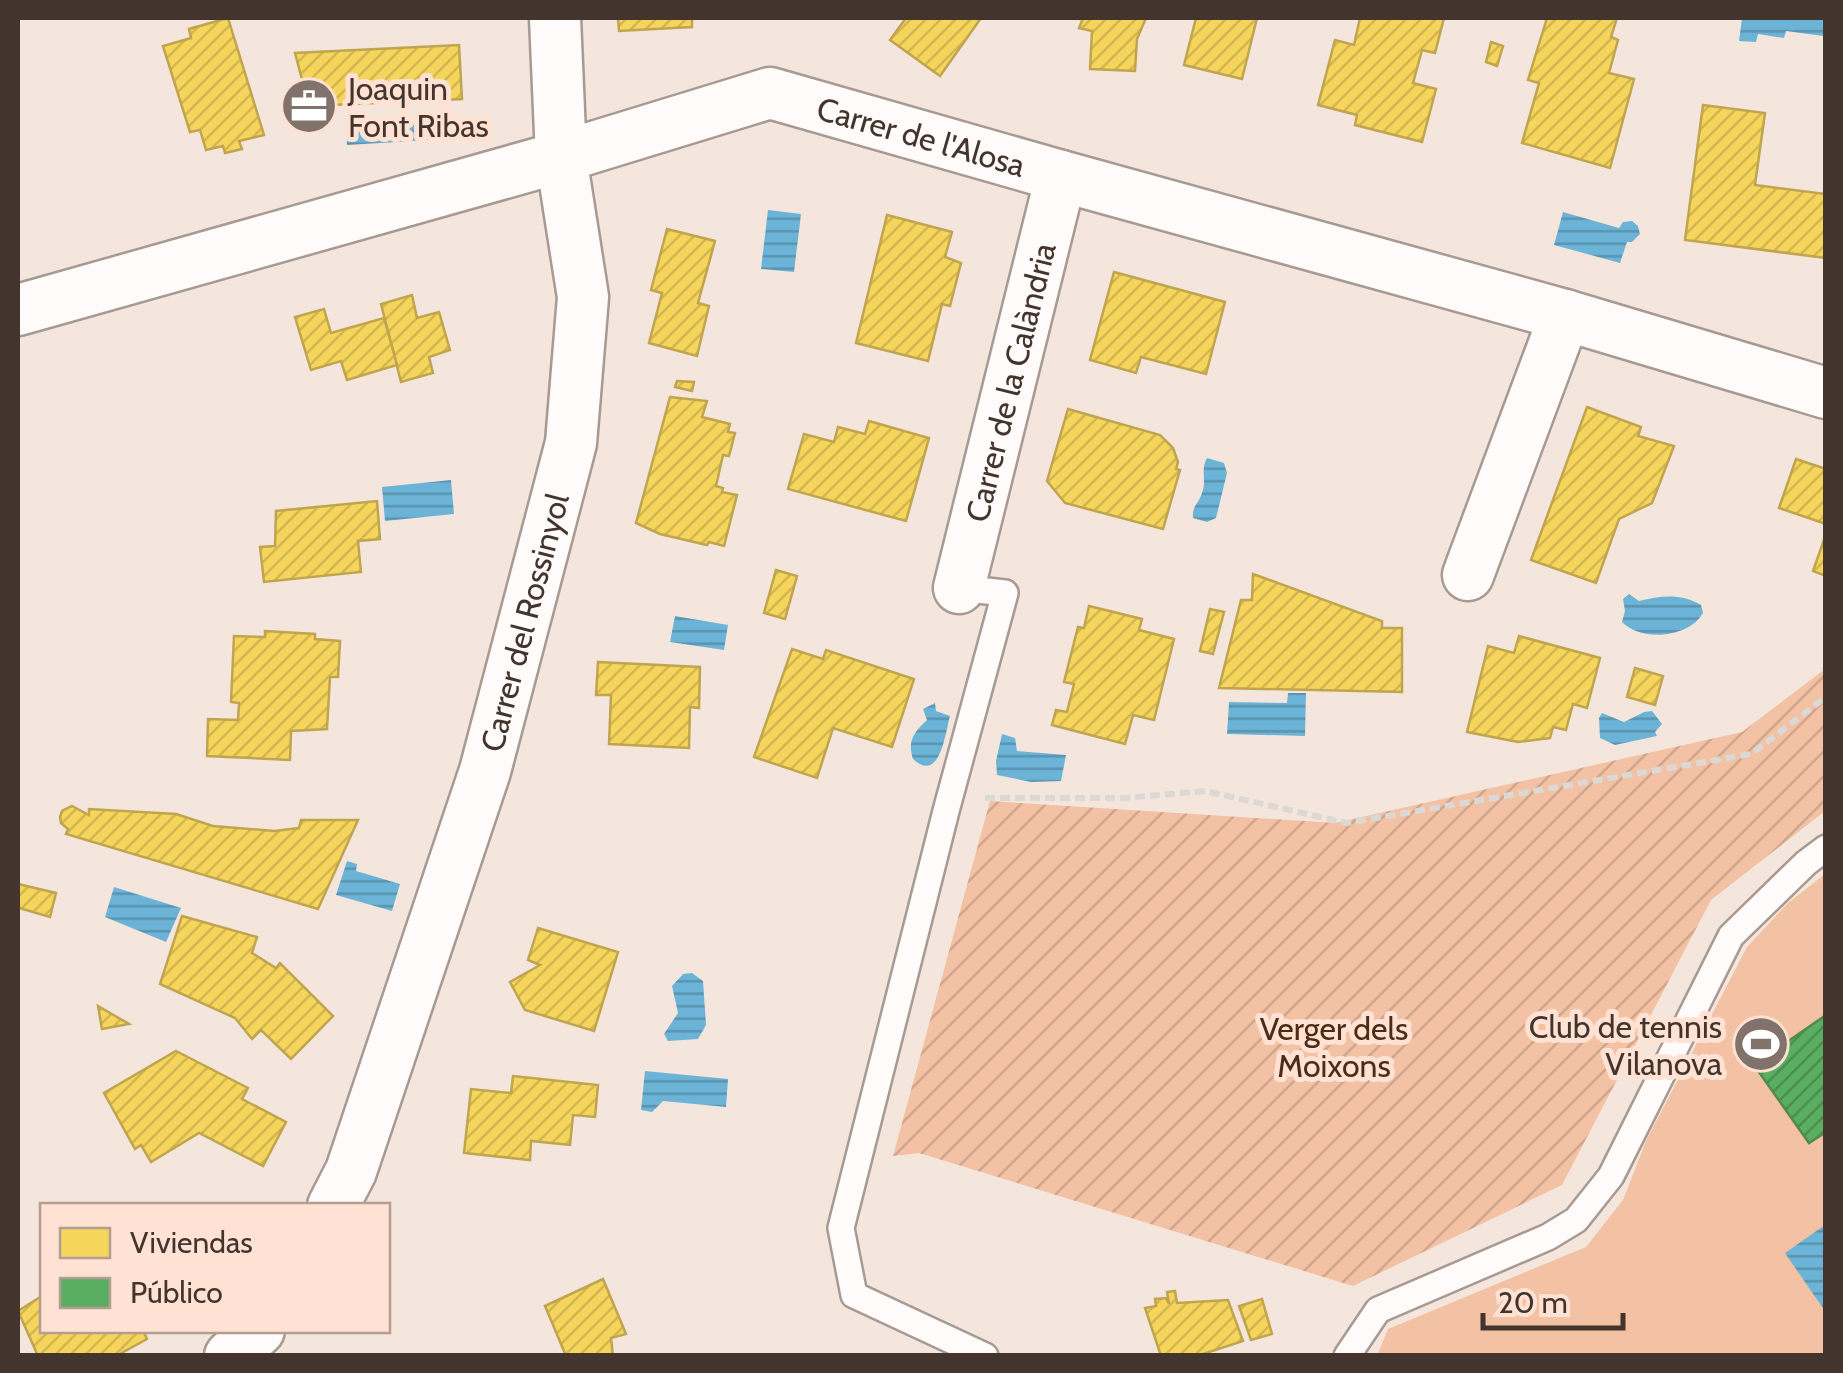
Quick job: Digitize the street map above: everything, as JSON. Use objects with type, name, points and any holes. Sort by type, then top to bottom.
[{"type":"street","name":"Carrer del Rossinyol","points":[[334,1203],[350,1171],[485,771],[571,443],[583,297],[561,157],[555,18]]},
{"type":"street","name":"Carrer de l'Alosa","points":[[18,310],[561,157],[770,92],[1565,315],[1826,393]]},
{"type":"street","name":"Carrer de la Calàndria","points":[[959,588],[1061,176]]},
{"type":"street","points":[[1468,575],[1565,315]]},
{"type":"street","points":[[230,1356],[257,1333]]},
{"type":"lane","points":[[959,588],[1005,594],[841,1228],[854,1295],[985,1356]]},
{"type":"lane","points":[[1347,1356],[1378,1310],[1548,1238],[1576,1220],[1611,1176],[1731,936],[1826,848]]},
{"type":"path","points":[[946,811],[987,798],[1125,798],[1205,791],[1347,824],[1750,754],[1826,697]]},
{"type":"green space","name":"Verger dels Moixons","points":[[1825,669],[1825,811],[1711,900],[1562,1185],[1353,1286],[919,1153],[893,1156],[990,801],[1335,823],[1742,732]]},
{"type":"green space","name":"Club de tennis Vilanova","points":[[1825,874],[1825,1355],[1377,1356],[1388,1329],[1586,1247],[1623,1200],[1646,1141],[1747,947],[1788,903]]},
{"type":"water","points":[[1742,18],[1826,18],[1823,36],[1786,31],[1784,38],[1758,34],[1756,42],[1739,41]]},
{"type":"water","points":[[428,122],[429,140],[347,145],[346,127]]},
{"type":"water","points":[[768,210],[801,214],[794,272],[761,269]]},
{"type":"water","points":[[1563,212],[1619,228],[1623,222],[1632,221],[1640,234],[1627,242],[1620,263],[1554,245]]},
{"type":"water","points":[[1207,458],[1224,463],[1227,473],[1216,518],[1207,522],[1193,518],[1193,514],[1203,489]]},
{"type":"water","points":[[451,480],[454,514],[385,521],[382,487]]},
{"type":"water","points":[[1629,594],[1639,601],[1686,599],[1701,605],[1703,613],[1687,628],[1676,632],[1641,633],[1622,622],[1623,599]]},
{"type":"water","points":[[675,616],[728,625],[724,650],[670,642]]},
{"type":"water","points":[[1288,693],[1306,693],[1305,736],[1227,734],[1229,702],[1287,703]]},
{"type":"water","points":[[935,703],[936,711],[950,716],[940,754],[929,765],[922,765],[913,759],[911,742],[927,720],[923,709]]},
{"type":"water","points":[[1652,711],[1662,724],[1655,732],[1657,736],[1615,745],[1600,738],[1602,713],[1624,722]]},
{"type":"water","points":[[1002,734],[1015,738],[1017,751],[1066,755],[1061,781],[1031,782],[997,775]]},
{"type":"water","points":[[347,861],[357,864],[356,871],[400,884],[392,911],[336,895]]},
{"type":"water","points":[[114,887],[181,908],[166,942],[105,917]]},
{"type":"water","points":[[692,973],[703,981],[706,1025],[698,1039],[668,1041],[664,1034],[678,1013],[672,986],[683,974]]},
{"type":"water","points":[[645,1071],[728,1079],[726,1107],[663,1101],[652,1112],[641,1110]]},
{"type":"water","points":[[1825,1225],[1825,1311],[1785,1253]]},
{"type":"building: Viviendas","points":[[228,18],[264,135],[239,141],[242,149],[225,153],[223,146],[206,150],[200,130],[190,132],[163,46],[191,38],[189,29]]},
{"type":"building: Viviendas","points":[[618,18],[692,18],[692,27],[619,31]]},
{"type":"building: Viviendas","points":[[906,18],[981,18],[940,76],[890,40]]},
{"type":"building: Viviendas","points":[[1083,18],[1146,18],[1137,39],[1135,71],[1090,69],[1092,31],[1079,28]]},
{"type":"building: Viviendas","points":[[1196,18],[1257,18],[1242,79],[1184,65]]},
{"type":"building: Viviendas","points":[[1360,18],[1444,18],[1435,53],[1422,50],[1413,83],[1436,89],[1422,142],[1355,125],[1357,115],[1318,105],[1335,40],[1354,45]]},
{"type":"building: Viviendas","points":[[1547,18],[1617,18],[1611,37],[1618,40],[1609,73],[1634,79],[1610,168],[1522,143],[1539,83],[1528,80]]},
{"type":"building: Viviendas","points":[[1491,42],[1503,46],[1497,66],[1486,62]]},
{"type":"building: Viviendas","points":[[459,45],[462,99],[309,106],[295,53]]},
{"type":"building: Viviendas","points":[[1703,105],[1765,113],[1755,185],[1826,194],[1826,258],[1685,240]]},
{"type":"building: Viviendas","points":[[887,215],[952,232],[945,257],[961,263],[950,306],[942,304],[928,361],[856,343]]},
{"type":"building: Viviendas","points":[[667,229],[715,241],[698,303],[709,306],[697,356],[649,343],[662,293],[651,290]]},
{"type":"building: Viviendas","points":[[1114,272],[1225,302],[1206,374],[1141,357],[1136,373],[1090,360]]},
{"type":"building: Viviendas","points":[[412,295],[417,318],[439,312],[450,350],[429,357],[433,373],[401,382],[381,304]]},
{"type":"building: Viviendas","points":[[324,309],[331,333],[384,318],[397,365],[347,380],[341,361],[311,370],[295,317]]},
{"type":"building: Viviendas","points":[[677,381],[694,382],[692,391],[675,387]]},
{"type":"building: Viviendas","points":[[670,397],[707,401],[702,417],[730,424],[728,432],[735,433],[729,456],[723,455],[716,486],[723,488],[722,492],[737,495],[724,546],[660,534],[636,523]]},
{"type":"building: Viviendas","points":[[1587,407],[1641,427],[1638,436],[1674,446],[1652,503],[1619,519],[1596,583],[1531,560]]},
{"type":"building: Viviendas","points":[[1068,409],[1160,435],[1173,448],[1176,469],[1180,470],[1163,529],[1065,503],[1047,481]]},
{"type":"building: Viviendas","points":[[869,421],[929,438],[906,521],[788,489],[804,434],[834,442],[838,427],[865,434]]},
{"type":"building: Viviendas","points":[[1796,459],[1826,469],[1826,524],[1779,508]]},
{"type":"building: Viviendas","points":[[377,501],[380,539],[358,541],[361,572],[264,582],[260,547],[275,546],[276,511]]},
{"type":"building: Viviendas","points":[[1826,534],[1826,576],[1813,571]]},
{"type":"building: Viviendas","points":[[776,570],[797,576],[785,619],[764,613]]},
{"type":"building: Viviendas","points":[[1253,574],[1382,621],[1382,628],[1402,628],[1402,692],[1219,688],[1241,600],[1252,600]]},
{"type":"building: Viviendas","points":[[1089,606],[1142,619],[1139,630],[1174,639],[1154,720],[1133,715],[1125,744],[1052,725],[1056,710],[1067,712],[1074,684],[1064,682],[1078,627],[1084,628]]},
{"type":"building: Viviendas","points":[[1210,609],[1224,612],[1213,654],[1200,651]]},
{"type":"building: Viviendas","points":[[265,631],[315,634],[315,639],[340,641],[338,677],[330,677],[327,729],[291,731],[290,760],[207,756],[208,719],[238,720],[239,703],[231,702],[234,636],[265,637]]},
{"type":"building: Viviendas","points":[[1519,636],[1600,658],[1587,708],[1573,704],[1566,730],[1553,727],[1550,738],[1518,742],[1467,732],[1488,646],[1514,653]]},
{"type":"building: Viviendas","points":[[792,649],[823,659],[826,650],[914,679],[892,747],[833,728],[817,778],[754,757]]},
{"type":"building: Viviendas","points":[[598,662],[700,667],[699,708],[690,707],[689,748],[609,744],[611,695],[596,695]]},
{"type":"building: Viviendas","points":[[1635,668],[1663,676],[1655,705],[1627,697]]},
{"type":"building: Viviendas","points":[[72,806],[89,815],[89,809],[176,814],[213,826],[274,831],[299,828],[301,820],[358,820],[318,909],[66,834],[68,829],[60,817],[62,811]]},
{"type":"building: Viviendas","points":[[18,884],[56,893],[50,917],[19,908]]},
{"type":"building: Viviendas","points":[[182,916],[257,937],[252,953],[276,968],[280,963],[333,1016],[291,1059],[261,1030],[252,1039],[235,1018],[160,984]]},
{"type":"building: Viviendas","points":[[538,928],[618,952],[594,1031],[525,1010],[510,982],[540,965],[528,960]]},
{"type":"building: Viviendas","points":[[98,1006],[129,1024],[102,1029]]},
{"type":"building: Viviendas","points":[[176,1051],[248,1088],[242,1099],[286,1122],[263,1166],[199,1133],[151,1162],[141,1145],[135,1149],[104,1093]]},
{"type":"building: Viviendas","points":[[513,1076],[598,1085],[595,1117],[573,1115],[570,1145],[531,1141],[530,1160],[464,1153],[471,1089],[511,1093]]},
{"type":"building: Viviendas","points":[[603,1279],[626,1334],[611,1338],[613,1356],[566,1356],[545,1306]]},
{"type":"building: Viviendas","points":[[1175,1291],[1177,1303],[1228,1300],[1243,1341],[1197,1356],[1161,1356],[1145,1308],[1156,1306],[1155,1299],[1166,1298],[1169,1304],[1167,1292]]},
{"type":"building: Viviendas","points":[[40,1297],[40,1333],[144,1333],[147,1339],[116,1356],[38,1356],[18,1311]]},
{"type":"building: Viviendas","points":[[1262,1299],[1272,1334],[1251,1340],[1239,1306]]},
{"type":"building: Público","points":[[1826,1015],[1826,1132],[1809,1143],[1754,1065]]},
{"type":"place","name":"Joaquin Font Ribas","points":[[309,106]]},
{"type":"place","name":"Club de tennis Vilanova","points":[[1761,1044]]}]
